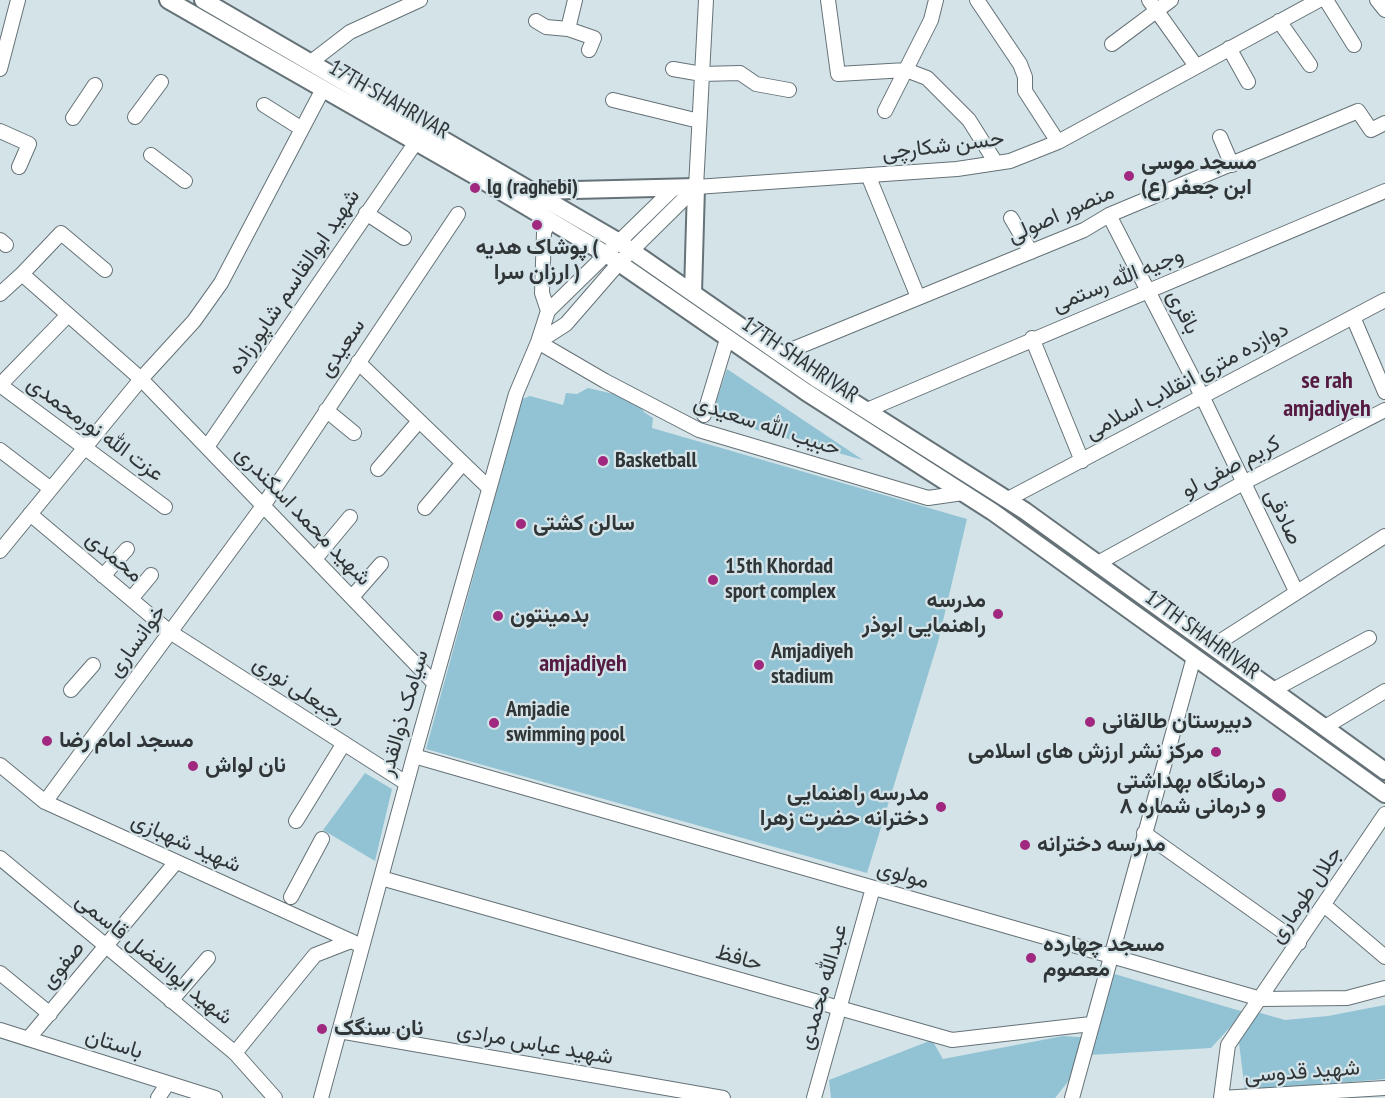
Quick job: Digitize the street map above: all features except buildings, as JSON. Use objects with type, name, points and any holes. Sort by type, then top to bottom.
[{"type":"main road","name":"17TH SHAHRIVAR","points":[[168,0],[613,258],[727,339],[963,493],[1385,794]]},
{"type":"main road","name":"17TH SHAHRIVAR","points":[[202,0],[625,246],[781,354],[1008,499],[1385,771]]},
{"type":"main road","points":[[534,191],[696,187],[693,293]]},
{"type":"street","points":[[0,69],[18,0]]},
{"type":"street","points":[[311,62],[350,32],[420,0]]},
{"type":"street","points":[[568,29],[575,0]]},
{"type":"street","points":[[625,246],[696,187],[708,0]]},
{"type":"street","points":[[828,0],[838,74],[906,70],[927,78],[969,120],[996,163]]},
{"type":"street","points":[[885,111],[931,20],[936,0]]},
{"type":"street","points":[[977,0],[1020,64],[1025,77],[1024,91],[1058,142]]},
{"type":"street","points":[[1112,44],[1153,5],[1171,0]]},
{"type":"street","name":"حسن شکارچی","points":[[696,187],[957,169],[1010,161],[1058,142],[1319,0]]},
{"type":"street","points":[[1326,0],[1354,45]]},
{"type":"street","points":[[1377,0],[1385,10]]},
{"type":"street","points":[[1153,5],[1196,66]]},
{"type":"street","points":[[536,21],[546,27],[568,29],[594,38],[589,50]]},
{"type":"street","points":[[1279,21],[1310,64]]},
{"type":"street","points":[[1229,48],[1248,82]]},
{"type":"street","points":[[673,69],[702,74],[740,74],[756,84],[789,90]]},
{"type":"street","points":[[135,117],[161,82]]},
{"type":"street","points":[[73,118],[95,85]]},
{"type":"street","points":[[0,551],[141,379],[194,321],[221,283],[323,89]]},
{"type":"street","points":[[613,100],[699,121]]},
{"type":"street","points":[[264,105],[302,129]]},
{"type":"street","name":"منصور اصولی","points":[[781,354],[1084,230],[1109,215],[1358,111],[1371,130],[1385,123]]},
{"type":"street","points":[[0,130],[29,144],[19,166]]},
{"type":"street","points":[[1220,137],[1232,165]]},
{"type":"street","name":"شهید ابوالقاسم شاپورزاده","points":[[207,447],[416,142]]},
{"type":"street","points":[[151,155],[185,181]]},
{"type":"street","points":[[867,175],[918,297]]},
{"type":"street","points":[[625,246],[675,187]]},
{"type":"street","name":"وجیه الله رستمی","points":[[867,410],[1032,338],[1385,191]]},
{"type":"street","points":[[366,213],[404,238]]},
{"type":"street","name":"سعیدی","points":[[263,506],[458,214]]},
{"type":"street","name":"باقری","points":[[1109,215],[1202,396]]},
{"type":"street","points":[[1011,218],[1030,252]]},
{"type":"street","points":[[548,311],[542,293],[544,233],[549,219]]},
{"type":"street","points":[[0,294],[61,233],[105,270]]},
{"type":"street","name":"سیامک ذوالقدر","points":[[321,1098],[339,1031],[357,944],[381,878],[516,394],[538,342],[548,311],[625,246]]},
{"type":"street","name":"سیامک ذوالقدر","points":[[538,342],[566,324],[613,258]]},
{"type":"street","name":"شهید محمد اسکندری","points":[[22,274],[141,379],[434,682]]},
{"type":"street","name":"دوازده متری انقلاب اسلامی","points":[[1008,499],[1385,300]]},
{"type":"street","points":[[0,385],[68,315]]},
{"type":"street","points":[[1353,317],[1385,392]]},
{"type":"street","points":[[1032,338],[1082,460]]},
{"type":"street","points":[[704,416],[727,339]]},
{"type":"street","name":"حبیب الله سعیدی","points":[[538,342],[604,381],[699,430],[928,498],[963,493]]},
{"type":"street","points":[[358,362],[489,488]]},
{"type":"street","name":"عزت الله نورمحمدی","points":[[0,385],[86,446],[165,507]]},
{"type":"street","name":"صادقی","points":[[1202,396],[1296,591]]},
{"type":"street","points":[[326,410],[354,433]]},
{"type":"street","name":"کریم صفی لو","points":[[1098,563],[1243,483],[1385,410]]},
{"type":"street","points":[[378,469],[419,421]]},
{"type":"street","points":[[0,450],[51,489]]},
{"type":"street","points":[[424,508],[463,463]]},
{"type":"street","name":"خوانساری","points":[[45,802],[263,506]]},
{"type":"street","name":"محمدی","points":[[30,514],[170,632]]},
{"type":"street","points":[[315,560],[350,517]]},
{"type":"street","points":[[1214,646],[1296,591],[1385,536]]},
{"type":"street","points":[[103,576],[127,549]]},
{"type":"street","points":[[352,597],[381,564]]},
{"type":"street","points":[[131,599],[151,575]]},
{"type":"street","name":"رجبعلی نوری","points":[[170,632],[406,783]]},
{"type":"street","points":[[1274,690],[1369,638]]},
{"type":"street","points":[[1072,1098],[1194,657]]},
{"type":"street","points":[[71,690],[93,665]]},
{"type":"street","points":[[1326,727],[1385,691]]},
{"type":"street","points":[[296,821],[344,743]]},
{"type":"street","name":"مولوی","points":[[414,756],[1261,999],[1347,998],[1385,988]]},
{"type":"street","name":"شهید شهبازی","points":[[0,765],[45,802],[357,944]]},
{"type":"street","name":"جلال طوماری","points":[[1221,1098],[1228,1045],[1385,814]]},
{"type":"street","points":[[1144,833],[1299,943]]},
{"type":"street","points":[[291,897],[322,839]]},
{"type":"street","name":"شهید ابوالفضل قاسمی","points":[[0,858],[235,1053],[275,1098]]},
{"type":"street","name":"صفوی","points":[[28,1039],[176,862]]},
{"type":"street","name":"حافظ","points":[[381,878],[952,1040],[1091,1024]]},
{"type":"street","name":"عبدالله محمدی","points":[[814,1098],[873,888]]},
{"type":"street","points":[[1324,905],[1385,957]]},
{"type":"street","points":[[235,1053],[315,955],[357,944]]},
{"type":"street","points":[[171,1001],[208,958]]},
{"type":"street","points":[[0,973],[50,1014]]},
{"type":"street","name":"باستان","points":[[0,1030],[215,1098]]},
{"type":"street","name":"شهید عباس مرادی","points":[[339,1031],[723,1098]]},
{"type":"street","points":[[158,1098],[168,1083]]},
{"type":"street","name":"شهید قدوسی","points":[[1221,1098],[1385,1088]]},
{"type":"shaded area","points":[[727,369],[863,460],[711,417]]},
{"type":"shaded area","name":"15th Khordad sport complex","points":[[588,388],[635,399],[644,412],[653,418],[652,428],[967,519],[938,642],[867,873],[426,749],[522,399],[530,396],[563,405],[566,393],[577,394]]},
{"type":"shaded area","points":[[365,773],[392,789],[375,861],[323,830]]},
{"type":"shaded area","points":[[1111,973],[1244,1012],[1211,1048],[1089,1055],[1055,1098],[831,1098],[829,1080],[932,1040],[943,1059],[1063,1036],[1094,1038]]},
{"type":"shaded area","points":[[1385,1005],[1385,1079],[1245,1091],[1239,1043],[1257,1012],[1285,1020],[1328,1016]]},
{"type":"place","name":"مسجد موسی ابن جعفر (ع)","points":[[1129,176]]},
{"type":"place","name":"lg (raghebi)","points":[[475,188]]},
{"type":"place","name":"پوشاک هدیه ( ارزان سرا )","points":[[537,225]]},
{"type":"place","name":"Basketball","points":[[603,461]]},
{"type":"place","name":"سالن کشتی","points":[[521,524]]},
{"type":"place","name":"15th Khordad sport complex","points":[[713,580]]},
{"type":"place","name":"مدرسه راهنمایی ابوذر","points":[[998,614]]},
{"type":"place","name":"بدمینتون","points":[[498,616]]},
{"type":"place","name":"Amjadiyeh stadium","points":[[759,665]]},
{"type":"place","name":"دبیرستان طالقانی","points":[[1090,722]]},
{"type":"place","name":"Amjadie swimming pool","points":[[494,723]]},
{"type":"place","name":"مسجد امام رضا","points":[[47,741]]},
{"type":"place","name":"مرکز نشر ارزش های اسلامی","points":[[1216,752]]},
{"type":"place","name":"نان لواش","points":[[193,766]]},
{"type":"place","name":"درمانگاه بهداشتی و درمانی شماره ۸","points":[[1279,795]]},
{"type":"place","name":"مدرسه راهنمایی دخترانه حضرت زهرا","points":[[941,807]]},
{"type":"place","name":"مدرسه دخترانه","points":[[1025,845]]},
{"type":"place","name":"مسجد چهارده معصوم","points":[[1031,958]]},
{"type":"place","name":"نان سنگک","points":[[322,1029]]},
{"type":"district","name":"se rah amjadiyeh","points":[[1327,395]]},
{"type":"district","name":"amjadiyeh","points":[[583,664]]}]
